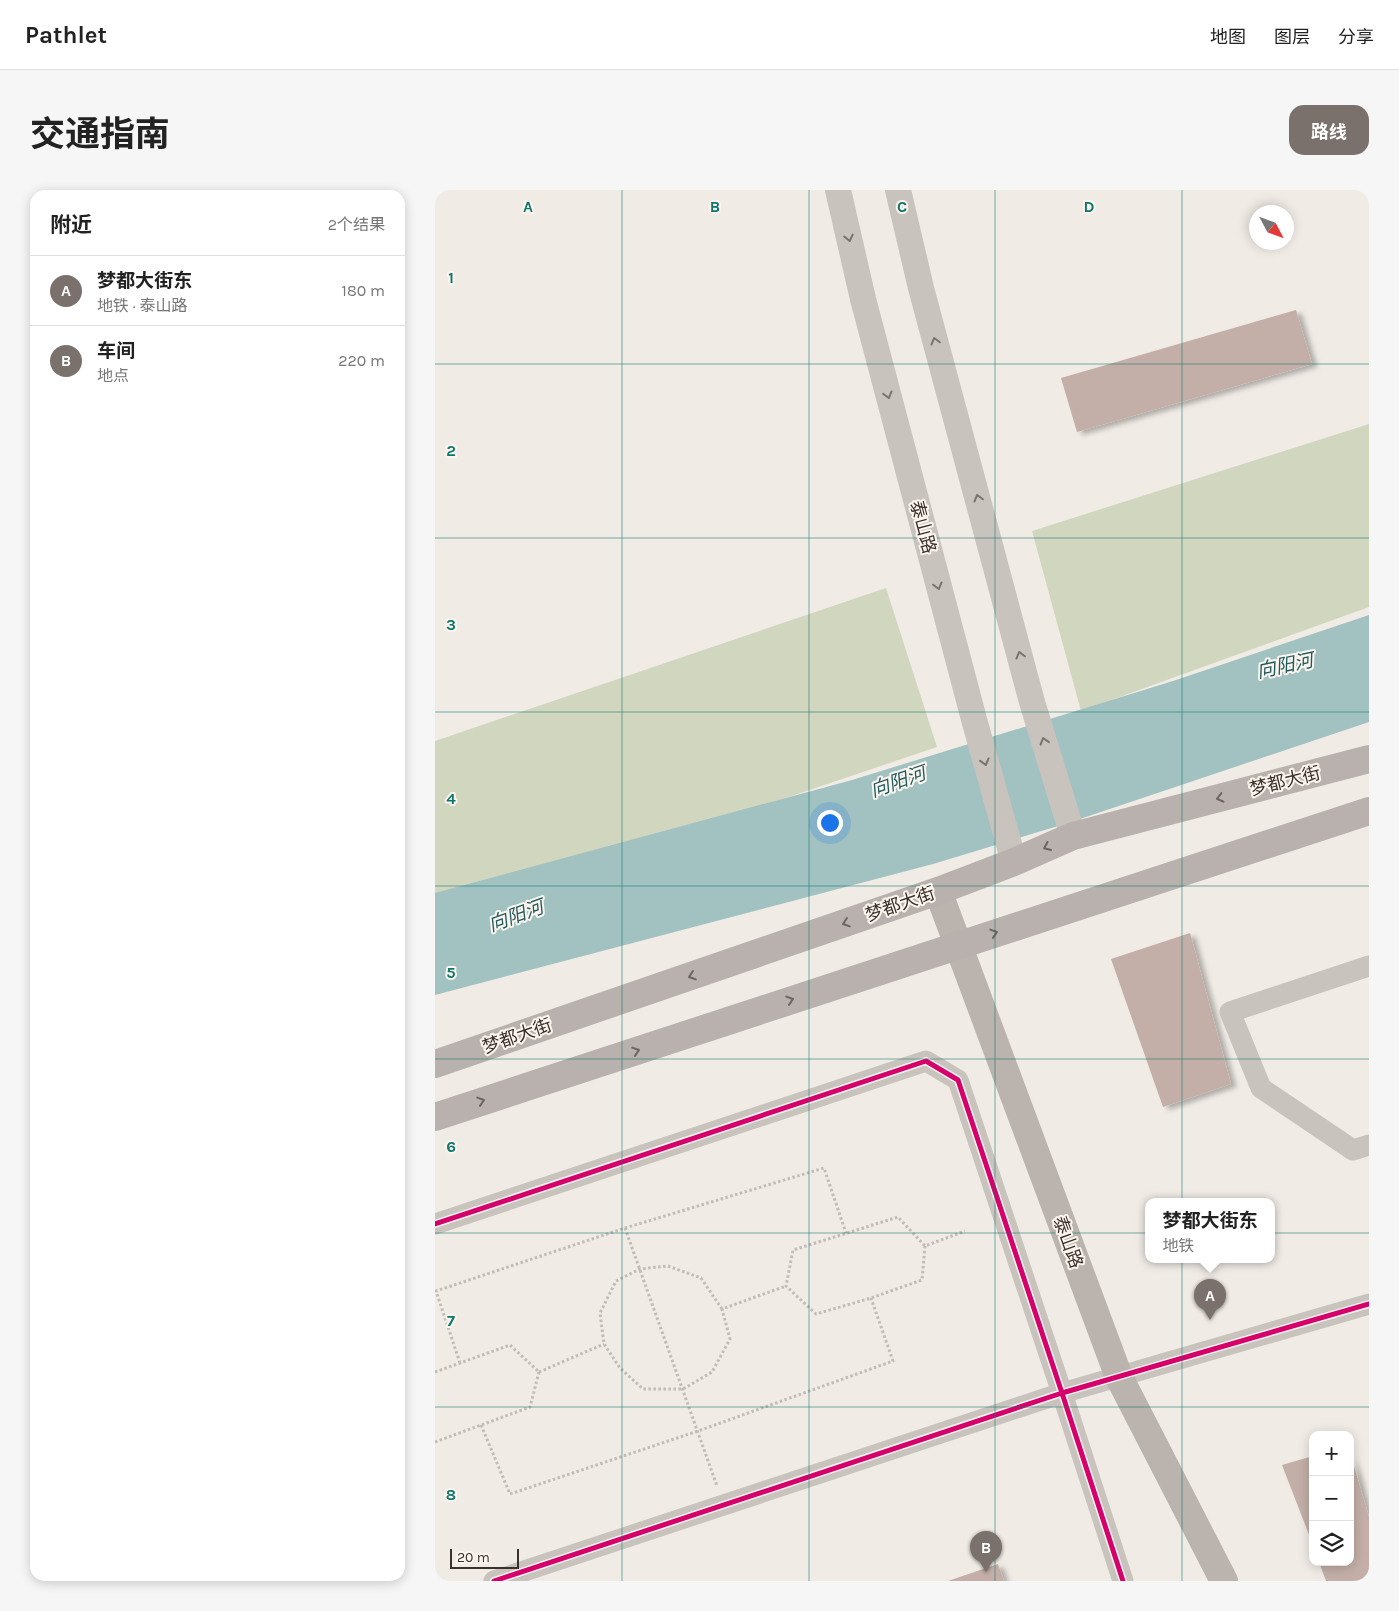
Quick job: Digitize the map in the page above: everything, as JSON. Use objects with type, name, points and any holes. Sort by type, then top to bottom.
[{"type":"main road","name":"梦都大街","points":[[435,1064],[938,892],[1073,836],[1369,760]]},
{"type":"main road","points":[[435,1117],[1369,811]]},
{"type":"main road","name":"泰山路","points":[[938,892],[1119,1377],[1224,1581]]},
{"type":"street","name":"泰山路","points":[[838,190],[863,299],[975,723],[1014,862]]},
{"type":"street","points":[[898,190],[924,297],[1032,702],[1073,836]]},
{"type":"street","points":[[1369,966],[1230,1012],[1261,1088],[1353,1150],[1369,1144]]},
{"type":"street","points":[[435,1224],[926,1061],[958,1080],[1123,1581]]},
{"type":"street","points":[[494,1581],[1062,1393],[1369,1304]]},
{"type":"path","points":[[460,1363],[435,1291],[625,1228],[825,1168],[846,1233]]},
{"type":"path","points":[[899,1217],[925,1246],[922,1280],[871,1298],[816,1314],[786,1286],[793,1250],[899,1217]]},
{"type":"path","points":[[625,1228],[724,1505]]},
{"type":"path","points":[[925,1246],[965,1231]]},
{"type":"path","points":[[668,1266],[701,1278],[722,1309],[730,1339],[712,1372],[683,1389],[643,1389],[620,1368],[604,1344],[600,1313],[617,1281],[640,1269],[668,1266]]},
{"type":"path","points":[[722,1309],[786,1286]]},
{"type":"path","points":[[481,1425],[510,1494],[698,1432],[893,1361],[871,1298]]},
{"type":"path","points":[[539,1372],[604,1344]]},
{"type":"path","points":[[435,1372],[510,1345],[539,1372]]},
{"type":"path","points":[[435,1442],[530,1407],[539,1372]]},
{"type":"green space","points":[[1369,424],[1369,607],[1081,711],[1032,531]]},
{"type":"green space","points":[[886,588],[937,747],[435,916],[435,741]]},
{"type":"water","name":"向阳河","points":[[1369,615],[1369,722],[1068,823],[933,864],[435,995],[435,893],[852,780],[1173,681]]},
{"type":"building","points":[[1296,310],[1312,364],[1077,432],[1061,378]]},
{"type":"building","points":[[1190,933],[1231,1084],[1163,1107],[1111,959]]},
{"type":"building","points":[[1309,1457],[1309,1535],[1282,1465]]},
{"type":"building","points":[[1354,1466],[1369,1517],[1369,1581],[1326,1581],[1320,1566],[1354,1566]]},
{"type":"building","points":[[998,1564],[1004,1581],[948,1581]]},
{"type":"cycle path","points":[[435,1224],[926,1061],[958,1080],[1123,1581]]},
{"type":"cycle path","points":[[494,1581],[1062,1393],[1369,1304]]},
{"type":"place","name":"梦都大街东","points":[[1210,1320]]},
{"type":"place","name":"车间","points":[[986,1572]]}]
